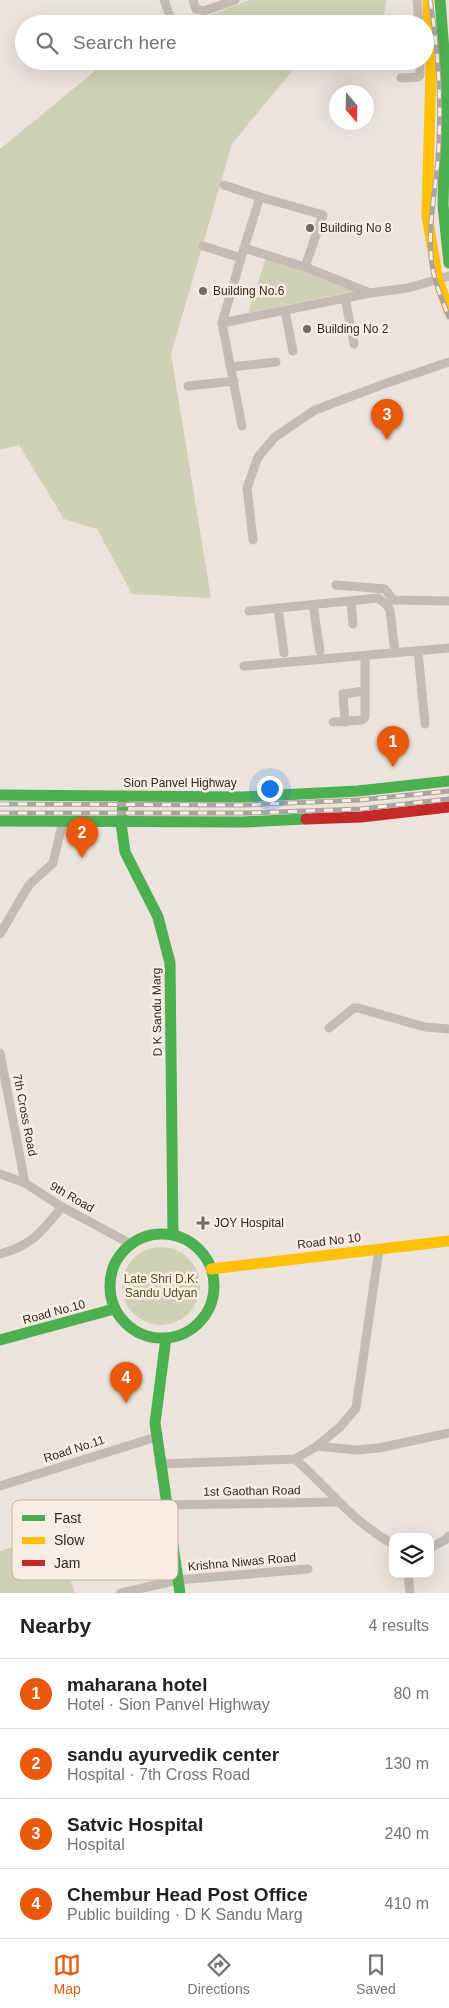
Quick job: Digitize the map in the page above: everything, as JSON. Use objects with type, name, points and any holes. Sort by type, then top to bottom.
[{"type":"main road","points":[[428,0],[428,15]]},
{"type":"main road","points":[[440,0],[446,76],[444,162],[449,263]]},
{"type":"main road","points":[[430,70],[428,210],[449,311]]},
{"type":"main road","points":[[431,77],[446,76]]},
{"type":"main road","points":[[430,162],[444,162]]},
{"type":"main road","points":[[428,210],[446,205]]},
{"type":"main road","points":[[428,210],[447,217]]},
{"type":"main road","name":"Sion Panvel Highway","points":[[0,795],[242,797],[358,791],[449,781]]},
{"type":"main road","name":"D K Sandu Marg","points":[[124,797],[121,823],[125,852],[158,917],[170,963],[173,1235]]},
{"type":"main road","points":[[0,821],[121,823],[243,822],[361,817],[449,807]]},
{"type":"main road","points":[[158,1234],[173,1235],[187,1240],[206,1257],[214,1284],[212,1300],[206,1315],[195,1327],[181,1335],[166,1338],[150,1337],[136,1332],[123,1322],[114,1309],[110,1292],[111,1274],[118,1257],[131,1244],[144,1237],[158,1234]]},
{"type":"main road","name":"Road No 10","points":[[211,1269],[449,1241]]},
{"type":"main road","name":"Road No.10","points":[[0,1340],[114,1309]]},
{"type":"main road","points":[[166,1338],[155,1423],[166,1500]]},
{"type":"main road","points":[[178,1580],[180,1593]]},
{"type":"street","points":[[164,0],[170,15]]},
{"type":"street","points":[[193,0],[196,9],[204,11],[235,0]]},
{"type":"street","points":[[417,0],[418,15]]},
{"type":"street","points":[[434,36],[443,36]]},
{"type":"street","points":[[401,78],[418,77],[420,70]]},
{"type":"street","points":[[224,185],[323,215],[306,267]]},
{"type":"street","points":[[242,426],[222,323],[260,197]]},
{"type":"street","points":[[203,246],[241,258]]},
{"type":"street","points":[[244,248],[306,267],[370,293]]},
{"type":"street","points":[[222,323],[370,293],[408,288],[443,278]]},
{"type":"street","points":[[345,298],[354,344]]},
{"type":"street","points":[[285,310],[293,351]]},
{"type":"street","points":[[231,368],[276,362]]},
{"type":"street","points":[[253,540],[247,488],[258,457],[275,437],[316,410],[449,362]]},
{"type":"street","points":[[188,386],[234,381]]},
{"type":"street","points":[[336,585],[385,589],[393,600],[449,601]]},
{"type":"street","points":[[249,611],[378,598],[390,610],[395,653]]},
{"type":"street","points":[[351,601],[353,624]]},
{"type":"street","points":[[313,605],[320,651]]},
{"type":"street","points":[[278,608],[284,653]]},
{"type":"street","points":[[244,666],[449,648]]},
{"type":"street","points":[[418,651],[425,724]]},
{"type":"street","points":[[333,722],[362,720],[365,716],[365,656]]},
{"type":"street","points":[[345,722],[343,694],[364,691]]},
{"type":"street","points":[[0,934],[29,885],[53,863],[63,821]]},
{"type":"street","points":[[329,1028],[354,1008],[358,1008],[425,1027],[449,1029]]},
{"type":"street","name":"7th Cross Road","points":[[0,1052],[25,1183]]},
{"type":"street","name":"9th Road","points":[[0,1174],[25,1183],[62,1207],[131,1244]]},
{"type":"street","points":[[0,1254],[22,1247],[35,1239],[62,1207]]},
{"type":"street","points":[[160,1464],[295,1459],[317,1446],[340,1427],[356,1408],[380,1249]]},
{"type":"street","points":[[317,1446],[356,1450],[379,1448],[449,1433]]},
{"type":"street","name":"Road No.11","points":[[0,1486],[156,1437]]},
{"type":"street","points":[[295,1459],[318,1478],[337,1502],[359,1522],[389,1541]]},
{"type":"street","name":"1st Gaothan Road","points":[[178,1506],[337,1502]]},
{"type":"street","points":[[434,1546],[449,1536]]},
{"type":"street","name":"Krishna Niwas Road","points":[[122,1593],[178,1580],[308,1569]]},
{"type":"street","points":[[408,1578],[410,1593]]},
{"type":"green space","points":[[250,0],[386,0],[384,15],[210,15]]},
{"type":"green space","points":[[96,70],[293,70],[232,144],[171,354],[211,598],[132,594],[97,529],[64,519],[19,445],[0,450],[0,149]]},
{"type":"green space","points":[[267,255],[369,288],[248,313]]},
{"type":"green space","name":"Late Shri D.K. Sandu Udyan","points":[[153,1247],[169,1247],[183,1253],[194,1264],[200,1278],[200,1294],[194,1308],[183,1319],[169,1325],[153,1325],[139,1319],[128,1308],[122,1294],[122,1278],[128,1264],[139,1253]]},
{"type":"green space","points":[[12,1547],[12,1580],[70,1580],[75,1593],[0,1593],[0,1551]]},
{"type":"railway","points":[[430,0],[433,15]]},
{"type":"railway","points":[[434,26],[440,124],[430,241],[435,279],[449,317]]},
{"type":"railway","points":[[0,804],[244,805],[359,800],[449,791]]},
{"type":"railway","points":[[0,813],[247,813],[361,809],[449,799]]},
{"type":"traffic: fast","points":[[440,0],[446,77],[443,205],[449,263]]},
{"type":"traffic: fast","points":[[0,795],[242,797],[358,791],[449,781]]},
{"type":"traffic: fast","points":[[124,797],[121,823],[125,852],[158,917],[170,963],[173,1235]]},
{"type":"traffic: fast","points":[[0,821],[243,822],[306,819]]},
{"type":"traffic: fast","points":[[162,1234],[182,1238],[199,1249],[210,1266],[214,1286],[210,1306],[199,1323],[182,1334],[162,1338],[142,1334],[125,1323],[114,1306],[110,1286],[114,1266],[125,1249],[142,1238],[162,1234]]},
{"type":"traffic: fast","points":[[0,1340],[114,1309]]},
{"type":"traffic: fast","points":[[166,1338],[155,1423],[166,1500]]},
{"type":"traffic: fast","points":[[178,1579],[180,1593]]},
{"type":"traffic: slow","points":[[428,0],[429,15]]},
{"type":"traffic: slow","points":[[431,70],[427,216],[438,280],[449,311]]},
{"type":"traffic: slow","points":[[211,1269],[449,1241]]},
{"type":"traffic: jam","points":[[306,819],[361,817],[449,807]]},
{"type":"place","name":"Building No 8","points":[[310,228]]},
{"type":"place","name":"Building No.6","points":[[203,291]]},
{"type":"place","name":"Building No 2","points":[[307,329]]},
{"type":"place","name":"Satvic Hospital","points":[[387,440]]},
{"type":"place","name":"maharana hotel","points":[[393,767]]},
{"type":"place","name":"sandu ayurvedik center","points":[[82,858]]},
{"type":"place","name":"JOY Hospital","points":[[203,1223]]},
{"type":"place","name":"Chembur Head Post Office","points":[[126,1403]]}]
